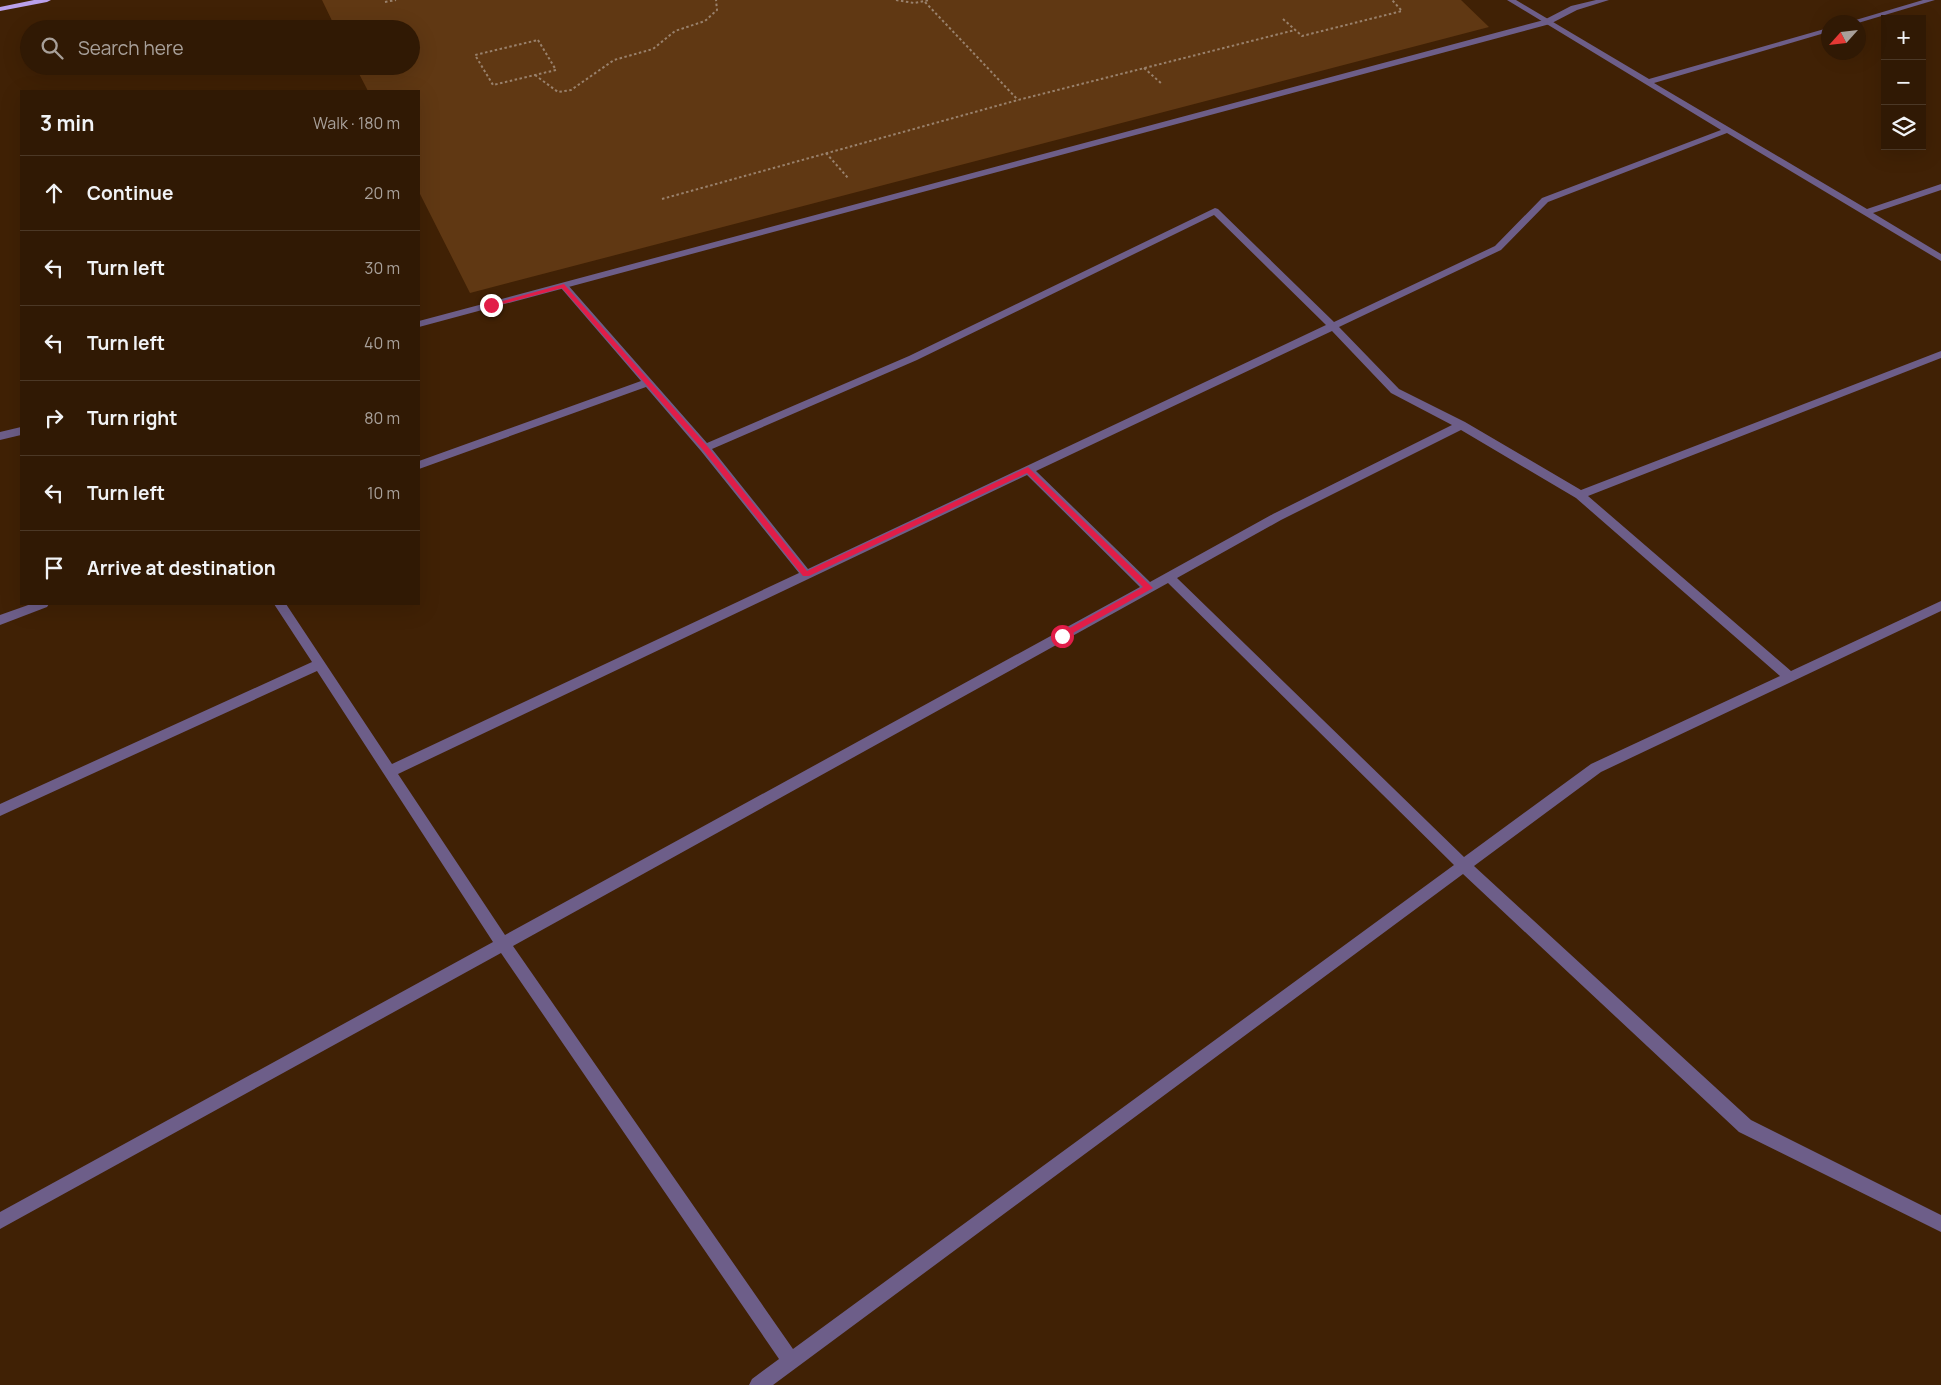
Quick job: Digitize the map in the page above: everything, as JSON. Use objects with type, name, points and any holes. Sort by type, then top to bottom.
[{"type":"highway","points":[[0,9],[47,0]]},
{"type":"street","points":[[1511,0],[1941,258]]},
{"type":"street","points":[[420,324],[1546,22],[1574,8],[1605,0]]},
{"type":"street","points":[[1866,18],[1931,0]]},
{"type":"street","points":[[1648,82],[1821,32]]},
{"type":"street","points":[[391,771],[1498,248],[1544,200],[1728,130]]},
{"type":"street","points":[[1866,213],[1941,186]]},
{"type":"street","points":[[705,448],[913,358],[1215,211],[1332,325],[1395,391],[1461,425],[1580,495],[1789,677]]},
{"type":"street","points":[[564,286],[705,448],[806,574]]},
{"type":"street","points":[[1580,495],[1941,354]]},
{"type":"street","points":[[420,465],[648,382]]},
{"type":"street","points":[[0,1221],[1277,517],[1461,425]]},
{"type":"street","points":[[0,436],[20,431]]},
{"type":"street","points":[[1028,469],[1149,588]]},
{"type":"street","points":[[1169,577],[1464,866],[1745,1126],[1941,1224]]},
{"type":"street","points":[[0,620],[40,605]]},
{"type":"street","points":[[281,605],[503,944],[790,1361]]},
{"type":"street","points":[[758,1385],[1596,768],[1941,606]]},
{"type":"street","points":[[0,810],[320,664]]},
{"type":"path","points":[[385,2],[396,0]]},
{"type":"path","points":[[535,75],[558,92],[571,90],[614,60],[653,49],[675,31],[705,21],[717,10],[716,0]]},
{"type":"path","points":[[896,0],[914,3],[930,0]]},
{"type":"path","points":[[1284,19],[1302,36],[1402,11],[1392,0]]},
{"type":"path","points":[[925,2],[1018,100]]},
{"type":"path","points":[[662,199],[1018,100],[1295,30]]},
{"type":"path","points":[[538,40],[556,70],[535,75],[494,85],[475,55],[538,40]]},
{"type":"path","points":[[1144,68],[1162,84]]},
{"type":"shaded area","points":[[322,0],[1461,0],[1489,27],[470,293],[420,194],[420,90],[367,90],[360,75],[420,75],[420,20],[332,20]]},
{"type":"route","points":[[491,305],[564,286],[705,448],[806,574],[1028,469],[1149,588],[1062,636]]}]
